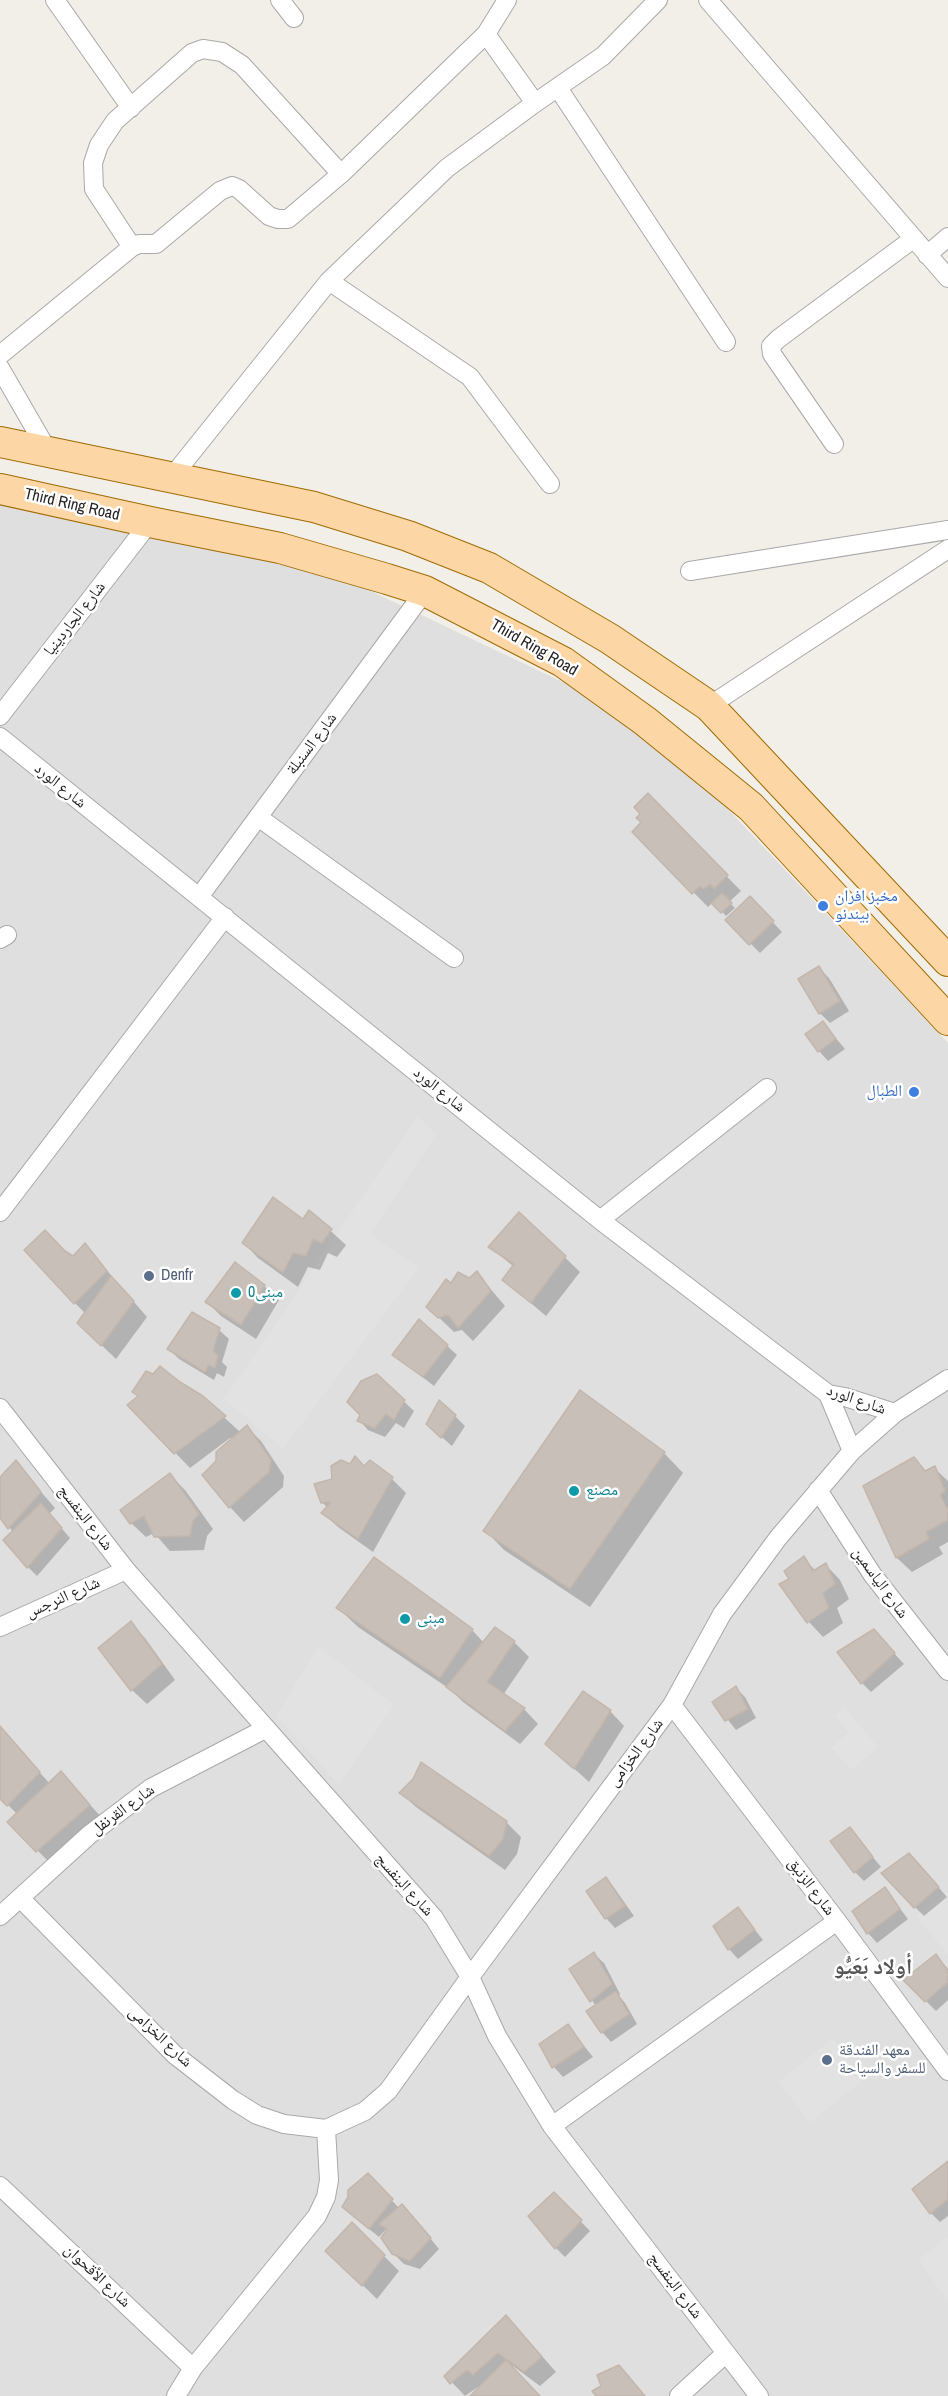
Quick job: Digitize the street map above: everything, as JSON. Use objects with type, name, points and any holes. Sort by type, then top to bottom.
[{"type":"main road","points":[[0,442],[314,507],[408,536],[489,568],[610,639],[709,706],[944,950]]},
{"type":"main road","name":"Third Ring Road","points":[[0,489],[280,548],[425,591],[563,662],[645,721],[751,807],[948,1020]]},
{"type":"street","points":[[56,0],[130,108]]},
{"type":"street","points":[[280,0],[294,18]]},
{"type":"street","points":[[0,355],[132,247],[139,244],[156,244],[220,191],[232,186],[269,216],[288,219],[341,174],[486,34],[507,0]]},
{"type":"street","points":[[171,478],[329,280],[447,168],[603,56],[658,0]]},
{"type":"street","points":[[708,0],[948,278]]},
{"type":"street","points":[[486,34],[535,103]]},
{"type":"street","points":[[132,247],[94,189],[93,163],[99,145],[116,121],[130,108],[192,53],[203,49],[222,52],[242,65],[341,174]]},
{"type":"street","points":[[558,88],[726,342]]},
{"type":"street","points":[[927,255],[948,237]]},
{"type":"street","points":[[834,444],[772,354],[771,346],[913,239]]},
{"type":"street","points":[[329,280],[470,377],[550,484]]},
{"type":"street","points":[[0,368],[49,453]]},
{"type":"street","name":"شارع الجاردينيا","points":[[0,716],[150,522]]},
{"type":"street","points":[[690,571],[948,530]]},
{"type":"street","points":[[709,706],[948,549]]},
{"type":"street","name":"شارع السنبلة","points":[[199,897],[425,591]]},
{"type":"street","name":"شارع الورد","points":[[0,737],[600,1220],[828,1394],[895,1413]]},
{"type":"street","points":[[258,817],[454,958]]},
{"type":"street","points":[[0,1212],[225,917]]},
{"type":"street","points":[[600,1220],[767,1088]]},
{"type":"street","name":"شارع الخزامى","points":[[21,1899],[175,2055],[233,2100],[257,2115],[284,2124],[326,2129],[365,2111],[388,2091],[672,1706],[722,1614],[778,1538],[852,1451],[895,1413],[948,1379]]},
{"type":"street","points":[[828,1394],[852,1451]]},
{"type":"street","name":"شارع البنفسج","points":[[0,1408],[126,1570],[434,1918],[470,1977],[497,2036],[552,2126],[759,2396]]},
{"type":"street","name":"شارع الياسمين","points":[[818,1490],[872,1574],[948,1671]]},
{"type":"street","name":"شارع النرجس","points":[[4,1620],[126,1570]]},
{"type":"street","name":"شارع الزنبق","points":[[672,1706],[837,1921],[948,2071]]},
{"type":"street","name":"شارع القرنفل","points":[[0,1917],[89,1835],[151,1788],[265,1729]]},
{"type":"street","points":[[552,2126],[837,1921]]},
{"type":"street","points":[[176,2396],[193,2368],[317,2216],[326,2197],[330,2180],[326,2129]]},
{"type":"street","name":"شارع الأقحوان","points":[[0,2186],[193,2368]]},
{"type":"street","points":[[679,2396],[725,2354]]},
{"type":"shaded area","points":[[0,480],[280,548],[645,721],[948,1043],[948,2396],[0,2396]]},
{"type":"shaded area","points":[[418,1115],[436,1135],[370,1234],[419,1268],[283,1449],[224,1399]]},
{"type":"shaded area","points":[[318,1646],[394,1705],[339,1785],[276,1716]]},
{"type":"shaded area","points":[[845,1707],[878,1747],[851,1770],[831,1747],[849,1732],[835,1715]]},
{"type":"shaded area","points":[[948,1891],[948,1955],[916,1916]]},
{"type":"shaded area","name":"معهد الفندقة للسفر والسياحة","points":[[833,2038],[862,2081],[810,2123],[778,2082]]},
{"type":"shaded area","points":[[948,2236],[948,2301],[918,2260]]},
{"type":"building","points":[[648,793],[728,875],[714,889],[710,884],[704,889],[700,886],[692,894],[632,832],[641,822],[636,818],[640,814],[634,807]]},
{"type":"building","points":[[722,893],[732,903],[721,913],[711,903]]},
{"type":"building","points":[[750,896],[774,921],[749,945],[725,920]]},
{"type":"building","points":[[819,966],[840,1001],[819,1014],[798,979]]},
{"type":"building","points":[[823,1021],[836,1039],[818,1052],[805,1034]]},
{"type":"building","points":[[273,1197],[303,1219],[309,1210],[332,1229],[322,1243],[313,1239],[306,1256],[293,1253],[283,1273],[242,1243]]},
{"type":"building","points":[[519,1212],[566,1256],[531,1303],[502,1280],[514,1264],[488,1247]]},
{"type":"building","points":[[45,1230],[73,1256],[85,1243],[107,1271],[74,1304],[24,1250]]},
{"type":"building","name":"مبنى0","points":[[235,1262],[265,1285],[241,1325],[205,1302]]},
{"type":"building","points":[[477,1271],[491,1291],[458,1328],[448,1315],[438,1318],[426,1307],[446,1279],[451,1283],[458,1272],[469,1278]]},
{"type":"building","points":[[111,1276],[134,1301],[101,1346],[77,1323]]},
{"type":"building","points":[[192,1312],[220,1328],[213,1351],[218,1356],[215,1368],[208,1365],[205,1372],[167,1349]]},
{"type":"building","points":[[419,1319],[448,1345],[423,1377],[392,1355]]},
{"type":"building","points":[[160,1366],[203,1396],[226,1416],[174,1454],[127,1405],[138,1396],[132,1392],[146,1371],[153,1374]]},
{"type":"building","points":[[377,1374],[405,1400],[394,1420],[386,1414],[375,1428],[357,1421],[360,1415],[347,1402],[361,1381]]},
{"type":"building","name":"مصنع","points":[[580,1390],[665,1452],[570,1589],[483,1531]]},
{"type":"building","points":[[439,1400],[456,1415],[441,1438],[426,1424]]},
{"type":"building","points":[[247,1425],[271,1460],[269,1472],[229,1508],[202,1475],[216,1461],[216,1452]]},
{"type":"building","points":[[355,1456],[364,1466],[370,1460],[393,1477],[358,1539],[321,1513],[331,1502],[321,1503],[314,1484],[332,1479],[331,1466],[341,1460],[350,1464]]},
{"type":"building","points":[[914,1457],[925,1471],[935,1466],[945,1491],[940,1495],[948,1510],[948,1520],[926,1532],[929,1539],[896,1558],[863,1486]]},
{"type":"building","points":[[16,1460],[41,1492],[8,1529],[0,1518],[0,1477]]},
{"type":"building","points":[[170,1473],[199,1514],[193,1521],[190,1536],[154,1537],[144,1516],[130,1524],[120,1510]]},
{"type":"building","points":[[41,1503],[62,1528],[27,1568],[3,1540]]},
{"type":"building","points":[[804,1556],[813,1571],[826,1563],[835,1584],[823,1593],[829,1608],[807,1623],[779,1584],[789,1579],[784,1571]]},
{"type":"building","name":"مبنى","points":[[374,1557],[473,1629],[440,1678],[336,1608]]},
{"type":"building","points":[[131,1621],[162,1664],[131,1691],[98,1648]]},
{"type":"building","name":"مبنى","points":[[495,1627],[515,1641],[487,1682],[525,1708],[505,1731],[446,1687]]},
{"type":"building","points":[[874,1629],[895,1653],[861,1684],[837,1652]]},
{"type":"building","points":[[736,1686],[748,1709],[725,1721],[712,1702]]},
{"type":"building","points":[[583,1691],[611,1710],[574,1769],[545,1744]]},
{"type":"building","points":[[0,1726],[40,1772],[7,1806],[0,1799]]},
{"type":"building","points":[[421,1762],[507,1821],[503,1839],[489,1856],[399,1793],[413,1779]]},
{"type":"building","points":[[61,1771],[90,1805],[36,1852],[7,1822]]},
{"type":"building","points":[[850,1827],[873,1857],[854,1873],[830,1841]]},
{"type":"building","points":[[909,1853],[939,1887],[914,1908],[881,1873]]},
{"type":"building","points":[[606,1877],[625,1906],[605,1919],[586,1891]]},
{"type":"building","points":[[885,1887],[900,1909],[867,1934],[852,1911]]},
{"type":"building","points":[[738,1907],[755,1930],[728,1950],[713,1926]]},
{"type":"building","points":[[594,1952],[612,1984],[590,2002],[569,1969]]},
{"type":"building","points":[[936,1954],[948,1971],[948,1982],[925,2002],[903,1980]]},
{"type":"building","points":[[616,1991],[629,2014],[601,2033],[586,2011]]},
{"type":"building","points":[[568,2024],[584,2047],[552,2068],[539,2044]]},
{"type":"building","points":[[948,2161],[948,2199],[930,2214],[912,2189]]},
{"type":"building","points":[[368,2173],[393,2199],[369,2229],[342,2207],[348,2197],[348,2190]]},
{"type":"building","points":[[554,2192],[582,2220],[555,2249],[528,2216]]},
{"type":"building","points":[[402,2204],[431,2238],[410,2261],[392,2254],[381,2238],[387,2229],[379,2224]]},
{"type":"building","points":[[352,2222],[385,2255],[362,2286],[325,2251]]},
{"type":"building","points":[[506,2315],[542,2357],[524,2372],[498,2353],[473,2375],[467,2370],[450,2384],[444,2376]]},
{"type":"building","points":[[506,2360],[540,2396],[470,2396]]},
{"type":"building","points":[[619,2365],[645,2396],[596,2396],[592,2391],[601,2386],[597,2375]]},
{"type":"place","name":"مخبز افران بيندنو","points":[[823,906]]},
{"type":"place","name":"الطبال","points":[[914,1092]]},
{"type":"place","name":"Denfr","points":[[149,1276]]},
{"type":"place","name":"مبنى0","points":[[236,1293]]},
{"type":"place","name":"مصنع","points":[[574,1491]]},
{"type":"place","name":"مبنى","points":[[405,1619]]},
{"type":"place","name":"معهد الفندقة للسفر والسياحة","points":[[827,2060]]},
{"type":"district","name":"أولاد بَعَيُّو","points":[[873,1968]]}]
